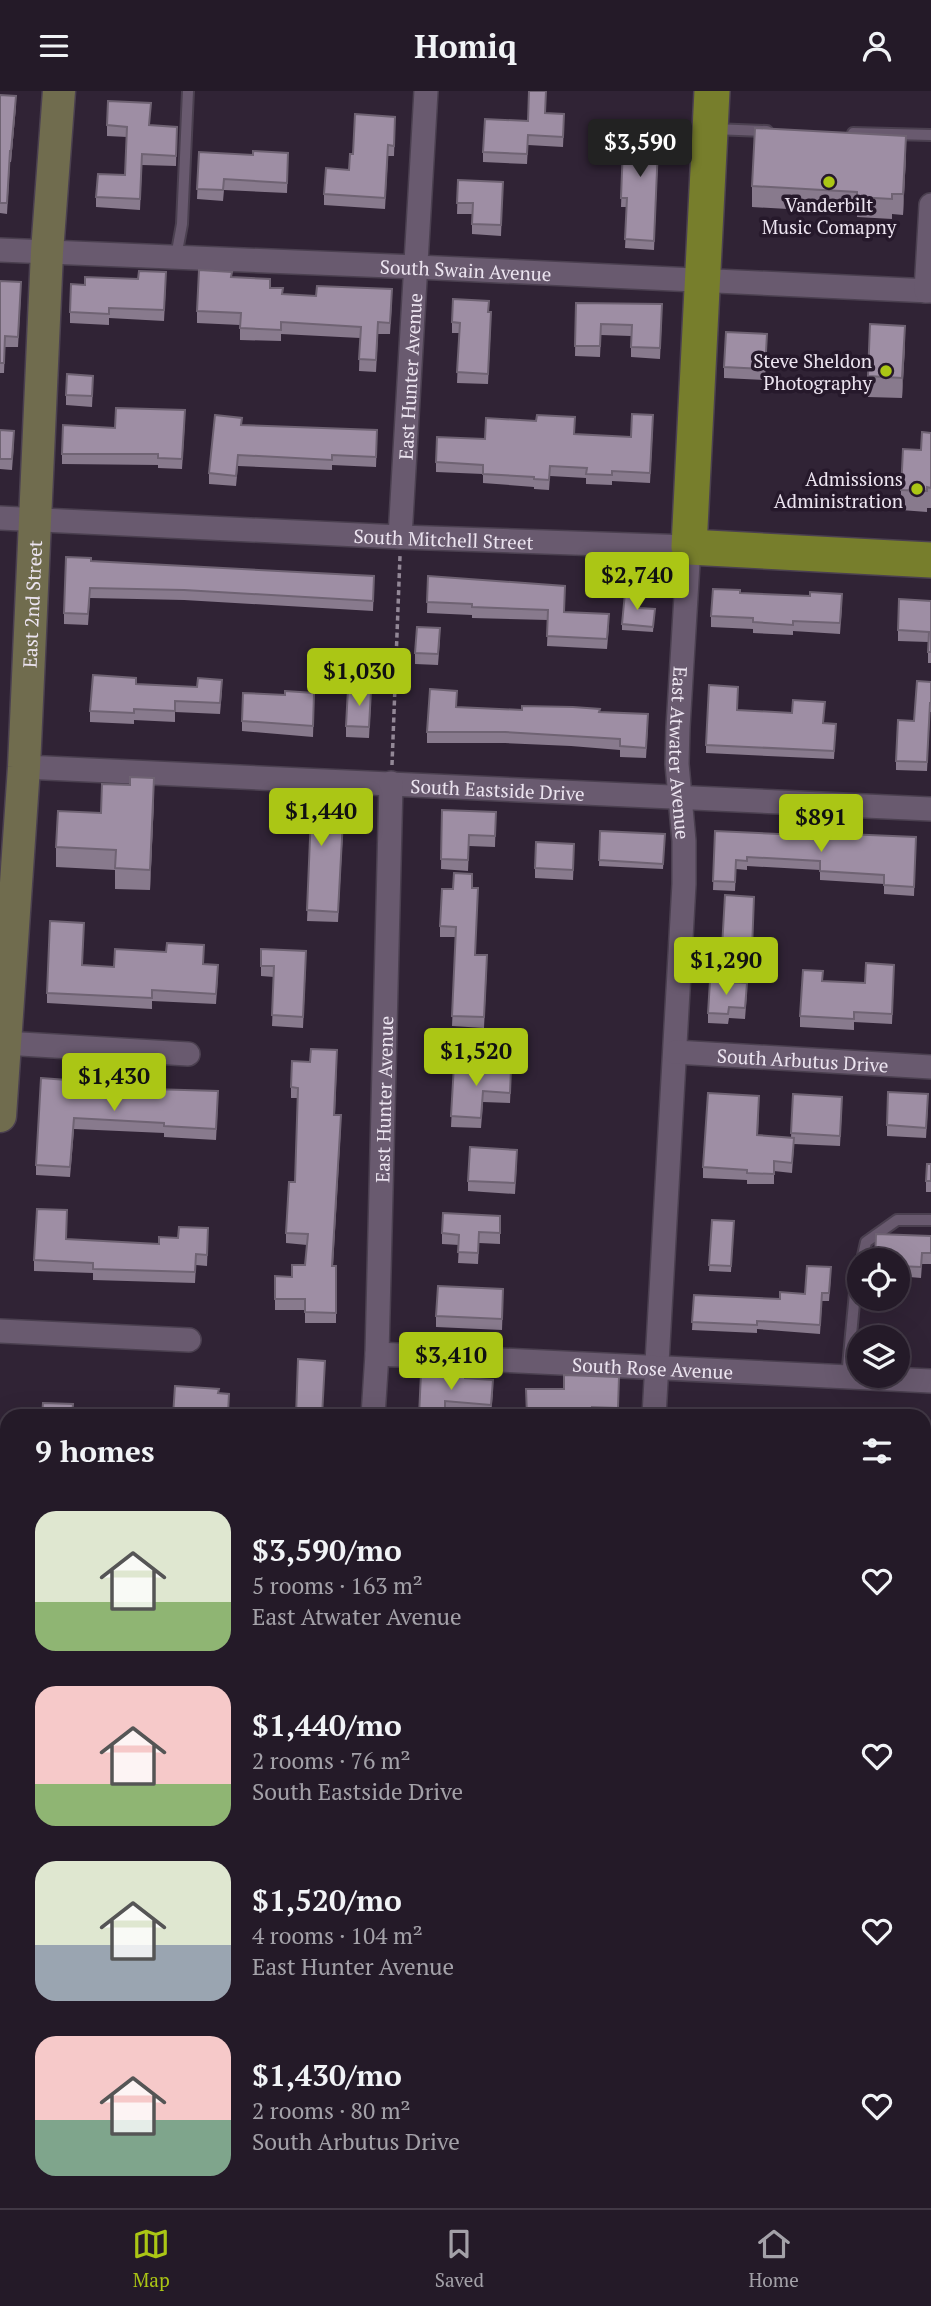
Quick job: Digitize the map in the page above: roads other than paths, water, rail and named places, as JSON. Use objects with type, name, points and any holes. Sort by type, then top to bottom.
[{"type":"main road","name":"East Atwater Avenue","points":[[689,547],[712,91]]},
{"type":"main road","name":"South Mitchell Street","points":[[689,547],[931,560]]},
{"type":"street","name":"East 2nd Street","points":[[0,1116],[7,893],[24,767],[47,252],[59,91]]},
{"type":"street","name":"East Hunter Avenue","points":[[400,537],[426,91]]},
{"type":"street","points":[[928,291],[931,205]]},
{"type":"street","name":"South Swain Avenue","points":[[0,250],[928,291]]},
{"type":"street","name":"South Mitchell Street","points":[[0,518],[400,537],[689,547]]},
{"type":"street","name":"East Atwater Avenue","points":[[654,1409],[684,884],[678,727],[689,547]]},
{"type":"street","name":"South Eastside Drive","points":[[24,767],[931,809]]},
{"type":"street","name":"East Hunter Avenue","points":[[373,1409],[391,783]]},
{"type":"street","points":[[4,1043],[188,1054]]},
{"type":"street","name":"South Arbutus Drive","points":[[675,1052],[931,1067]]},
{"type":"street","points":[[0,1331],[189,1340]]},
{"type":"street","name":"South Rose Avenue","points":[[377,1355],[847,1377]]},
{"type":"street","name":"South Rose Avenue","points":[[910,1380],[931,1381]]},
{"type":"lane","points":[[176,257],[181,224],[188,91]]},
{"type":"lane","points":[[710,129],[780,131]]},
{"type":"lane","points":[[835,133],[931,135]]},
{"type":"lane","points":[[865,1248],[866,1242],[897,1220],[931,1220]]},
{"type":"place","name":"Vanderbilt Music Comapny","points":[[829,182]]},
{"type":"place","name":"Steve Sheldon Photography","points":[[886,371]]},
{"type":"place","name":"Admissions Administration","points":[[917,489]]}]
